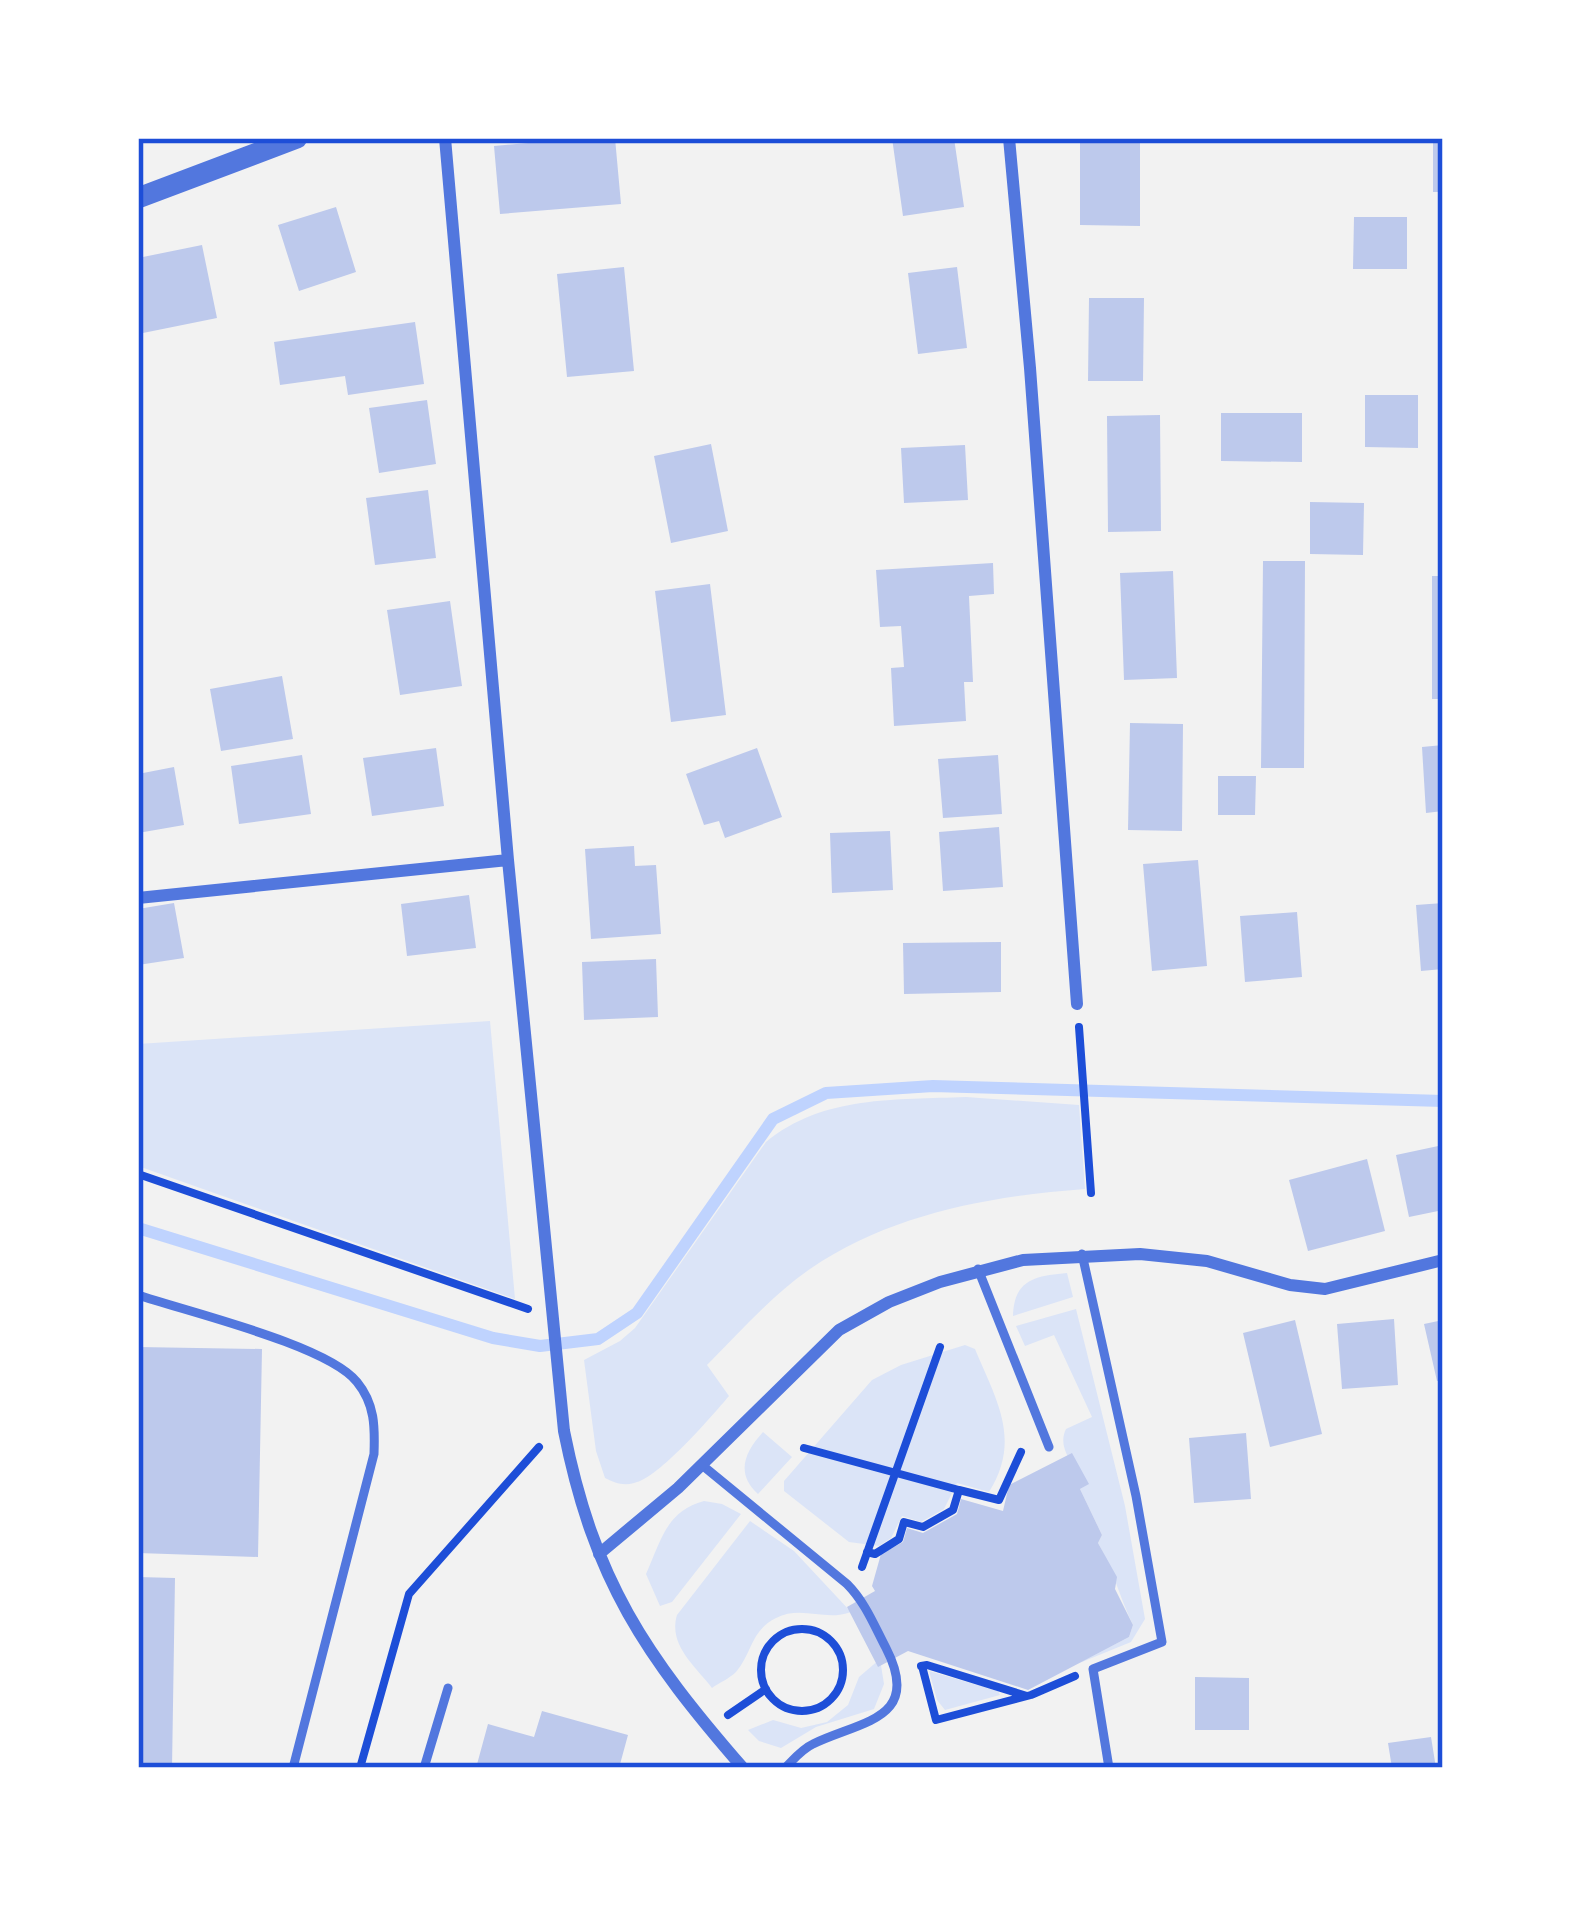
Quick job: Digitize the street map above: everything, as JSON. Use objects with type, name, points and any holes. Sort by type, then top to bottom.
[{"type":"street","points":[[138,198],[297,138]]},
{"type":"street","points":[[445,138],[558,1388],[574,1477],[599,1554],[646,1649],[742,1768]]},
{"type":"street","points":[[1009,138],[1077,1004]]},
{"type":"street","points":[[138,898],[508,860]]},
{"type":"street","points":[[599,1554],[702,1465],[839,1330],[889,1302],[978,1269],[1082,1254],[1178,1256],[1310,1289],[1352,1285],[1443,1261]]},
{"type":"lane","points":[[1082,1254],[1136,1496],[1162,1642],[1093,1669],[1108,1768]]},
{"type":"lane","points":[[978,1269],[1049,1447]]},
{"type":"lane","points":[[138,1295],[326,1358],[357,1381],[375,1415],[374,1454],[292,1768]]},
{"type":"lane","points":[[702,1465],[854,1591],[894,1665],[896,1693],[876,1721],[810,1745],[785,1768]]},
{"type":"lane","points":[[424,1768],[448,1688]]},
{"type":"path","points":[[1077,1004],[1091,1193]]},
{"type":"path","points":[[138,1174],[528,1309]]},
{"type":"path","points":[[854,1591],[940,1347]]},
{"type":"path","points":[[360,1768],[409,1594],[539,1447]]},
{"type":"path","points":[[804,1448],[999,1500],[1021,1452]]},
{"type":"path","points":[[868,1552],[874,1554],[899,1539],[904,1522],[922,1527],[953,1510],[959,1490]]},
{"type":"path","points":[[796,1629],[823,1634],[841,1655],[842,1681],[827,1703],[816,1709],[789,1710],[777,1704],[766,1689],[761,1667],[764,1654],[783,1634],[796,1629]]},
{"type":"path","points":[[922,1666],[936,1720],[1027,1696],[1093,1669]]},
{"type":"path","points":[[946,1670],[1027,1696]]},
{"type":"path","points":[[728,1715],[766,1689]]},
{"type":"shaded area","points":[[490,1021],[515,1299],[138,1166],[138,1044]]},
{"type":"shaded area","points":[[966,1097],[1079,1105],[1085,1189],[942,1211],[841,1250],[782,1291],[707,1365],[729,1396],[684,1446],[645,1479],[626,1484],[605,1478],[596,1451],[584,1360],[635,1328],[766,1142],[788,1127],[836,1108],[887,1100]]},
{"type":"shaded area","points":[[1067,1273],[1073,1297],[1013,1316],[1022,1287]]},
{"type":"shaded area","points":[[1076,1309],[1125,1506],[1145,1619],[1131,1642],[1077,1664],[1129,1637],[1133,1625],[1098,1543],[1102,1535],[1080,1489],[1088,1484],[1064,1444],[1066,1429],[1092,1417],[1054,1335],[1025,1346],[1016,1326]]},
{"type":"shaded area","points":[[965,1345],[975,1349],[1005,1437],[999,1473],[989,1492],[957,1483],[944,1509],[921,1522],[902,1516],[891,1538],[879,1546],[849,1542],[784,1491],[784,1481],[872,1380],[901,1365]]},
{"type":"shaded area","points":[[763,1432],[792,1457],[758,1494],[747,1478],[745,1463]]},
{"type":"shaded area","points":[[704,1501],[741,1514],[672,1602],[660,1606],[646,1574],[673,1520]]},
{"type":"shaded area","points":[[750,1521],[794,1551],[851,1612],[776,1618],[757,1635],[736,1672],[712,1688],[680,1645],[677,1615]]},
{"type":"shaded area","points":[[880,1659],[884,1684],[874,1709],[816,1727],[781,1748],[759,1741],[748,1730],[773,1720],[801,1728],[827,1722],[848,1705],[859,1677]]},
{"type":"shaded area","points":[[929,1671],[1000,1695],[945,1710],[937,1700]]},
{"type":"building","points":[[615,138],[621,204],[500,214],[494,146]]},
{"type":"building","points":[[892,138],[954,138],[964,207],[903,216]]},
{"type":"building","points":[[1080,138],[1140,138],[1140,226],[1080,225]]},
{"type":"building","points":[[1433,140],[1443,140],[1443,192],[1433,192]]},
{"type":"building","points":[[336,207],[356,272],[299,291],[278,225]]},
{"type":"building","points":[[1354,217],[1407,217],[1407,269],[1353,269]]},
{"type":"building","points":[[202,245],[217,318],[138,334],[138,258]]},
{"type":"building","points":[[624,267],[634,371],[567,377],[557,274]]},
{"type":"building","points":[[957,267],[967,348],[918,354],[908,273]]},
{"type":"building","points":[[1089,298],[1144,298],[1143,381],[1088,381]]},
{"type":"building","points":[[415,322],[424,384],[348,395],[345,376],[280,385],[274,342]]},
{"type":"building","points":[[1365,395],[1418,395],[1418,448],[1365,447]]},
{"type":"building","points":[[427,400],[436,464],[379,473],[369,408]]},
{"type":"building","points":[[1221,413],[1302,413],[1302,462],[1221,461]]},
{"type":"building","points":[[1160,415],[1161,531],[1108,532],[1107,416]]},
{"type":"building","points":[[711,444],[728,531],[671,543],[654,456]]},
{"type":"building","points":[[965,445],[968,500],[904,503],[901,448]]},
{"type":"building","points":[[428,490],[436,558],[375,565],[366,498]]},
{"type":"building","points":[[1310,502],[1364,503],[1363,555],[1310,554]]},
{"type":"building","points":[[1263,561],[1305,561],[1304,768],[1261,768]]},
{"type":"building","points":[[993,563],[994,594],[969,596],[973,682],[964,682],[966,721],[894,726],[891,668],[904,667],[901,626],[880,627],[876,570]]},
{"type":"building","points":[[1173,571],[1177,678],[1124,680],[1120,573]]},
{"type":"building","points":[[1432,576],[1443,576],[1443,699],[1432,699]]},
{"type":"building","points":[[710,584],[726,715],[671,722],[655,591]]},
{"type":"building","points":[[450,601],[462,686],[400,695],[387,610]]},
{"type":"building","points":[[282,676],[293,739],[221,751],[210,689]]},
{"type":"building","points":[[1130,723],[1183,724],[1182,831],[1128,830]]},
{"type":"building","points":[[1443,745],[1443,811],[1426,813],[1422,747]]},
{"type":"building","points":[[436,748],[444,806],[372,816],[363,758]]},
{"type":"building","points":[[757,748],[782,817],[725,838],[719,821],[704,825],[686,774]]},
{"type":"building","points":[[302,755],[311,814],[239,824],[231,766]]},
{"type":"building","points":[[998,755],[1002,814],[943,818],[938,759]]},
{"type":"building","points":[[174,767],[184,825],[138,833],[138,774]]},
{"type":"building","points":[[1218,776],[1256,776],[1255,815],[1218,815]]},
{"type":"building","points":[[999,827],[1003,887],[943,891],[939,832]]},
{"type":"building","points":[[890,831],[893,890],[832,893],[830,833]]},
{"type":"building","points":[[634,846],[635,866],[656,865],[661,934],[591,939],[585,849]]},
{"type":"building","points":[[1198,860],[1207,966],[1152,971],[1143,864]]},
{"type":"building","points":[[469,895],[476,948],[407,956],[401,904]]},
{"type":"building","points":[[174,903],[184,958],[138,965],[138,909]]},
{"type":"building","points":[[1443,903],[1443,969],[1421,971],[1416,905]]},
{"type":"building","points":[[1297,912],[1302,977],[1245,982],[1240,916]]},
{"type":"building","points":[[1001,942],[1001,992],[904,994],[903,943]]},
{"type":"building","points":[[656,959],[658,1017],[584,1020],[582,962]]},
{"type":"building","points":[[1443,1145],[1443,1210],[1409,1217],[1396,1155]]},
{"type":"building","points":[[1367,1159],[1385,1231],[1308,1251],[1289,1180]]},
{"type":"building","points":[[1394,1319],[1398,1385],[1342,1389],[1337,1324]]},
{"type":"building","points":[[1295,1320],[1322,1434],[1270,1447],[1243,1333]]},
{"type":"building","points":[[1443,1320],[1443,1380],[1437,1381],[1424,1324]]},
{"type":"building","points":[[138,1347],[262,1349],[258,1557],[138,1553]]},
{"type":"building","points":[[1246,1433],[1251,1499],[1194,1503],[1189,1438]]},
{"type":"building","points":[[1072,1453],[1089,1484],[1080,1489],[1102,1535],[1098,1543],[1117,1577],[1115,1589],[1133,1625],[1129,1637],[1028,1690],[908,1651],[878,1667],[847,1607],[875,1591],[872,1586],[881,1554],[903,1542],[907,1528],[923,1533],[957,1514],[961,1499],[1003,1511],[1009,1485]]},
{"type":"building","points":[[138,1577],[175,1578],[172,1768],[138,1768]]},
{"type":"building","points":[[1195,1677],[1249,1678],[1249,1730],[1195,1730]]},
{"type":"building","points":[[542,1711],[628,1735],[619,1768],[476,1768],[488,1724],[534,1737]]},
{"type":"building","points":[[1431,1737],[1436,1768],[1392,1768],[1388,1743]]},
{"type":"waterway","points":[[138,1228],[493,1338],[540,1346],[598,1339],[637,1313],[773,1119],[826,1093],[933,1086],[1443,1101]]}]
